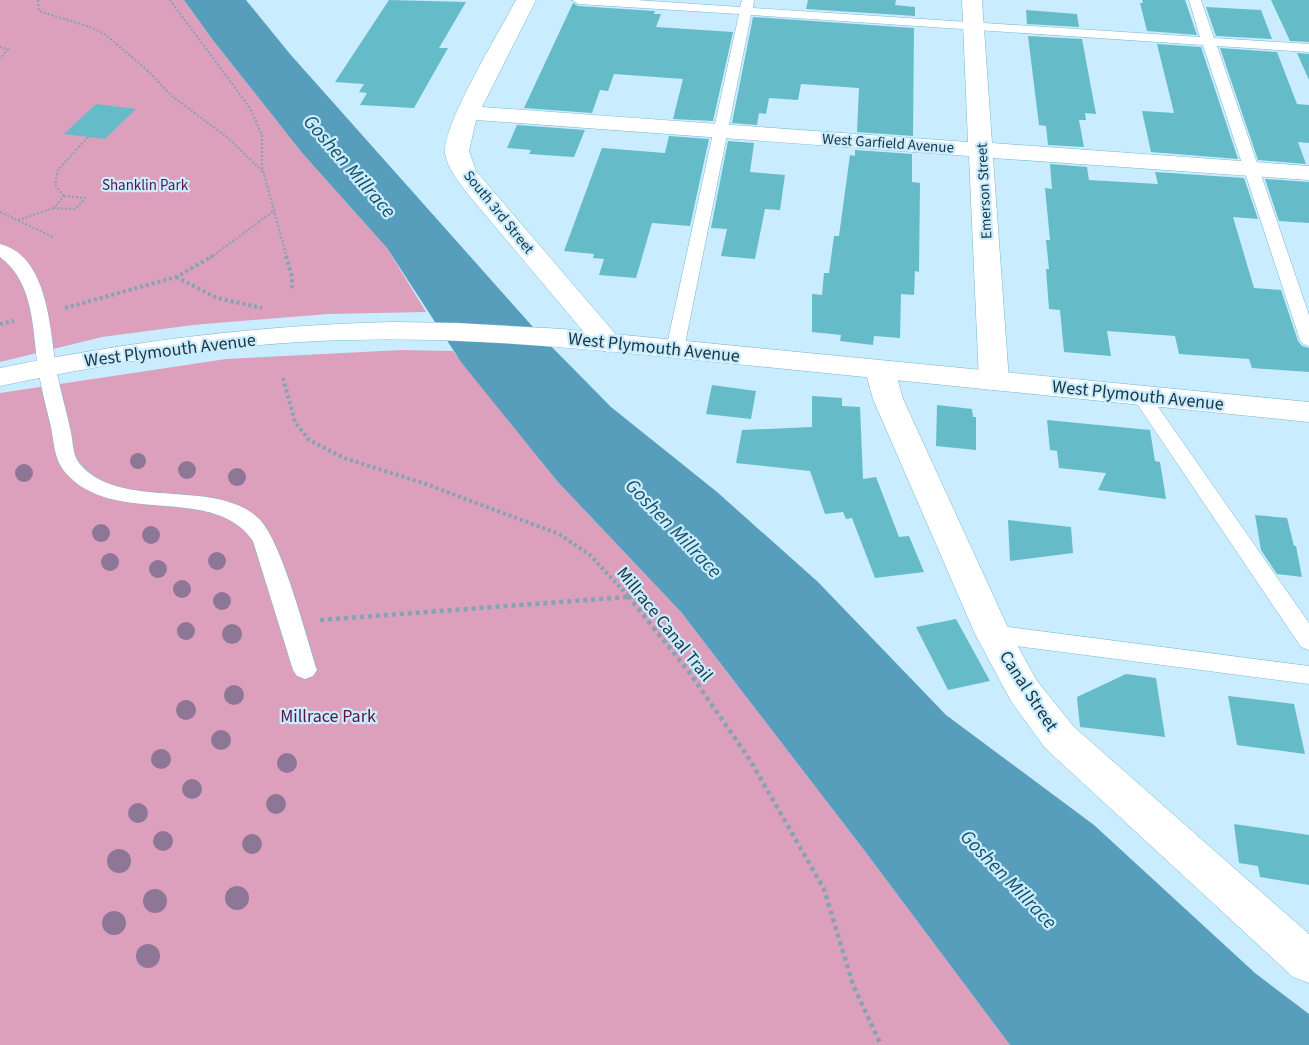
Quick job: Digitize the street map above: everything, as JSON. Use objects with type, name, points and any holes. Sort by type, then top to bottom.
[{"type":"street","name":"South 3rd Street","points":[[526,0],[468,113],[457,151],[462,169],[476,188],[608,343]]},
{"type":"street","name":"Emerson Street","points":[[972,0],[994,381]]},
{"type":"street","name":"West Garfield Avenue","points":[[468,113],[1309,174]]},
{"type":"street","name":"West Plymouth Avenue","points":[[0,376],[157,349],[255,338],[394,331],[563,338],[1309,412]]},
{"type":"street","name":"Canal Street","points":[[880,370],[888,399],[993,634],[1024,691],[1059,737],[1309,962]]},
{"type":"lane","points":[[578,0],[747,6],[974,26],[1309,48]]},
{"type":"lane","points":[[1195,0],[1309,340]]},
{"type":"lane","points":[[675,349],[747,6]]},
{"type":"lane","points":[[0,249],[21,265],[30,278],[41,314],[47,367],[69,464],[90,485],[125,494],[224,508],[249,521],[263,539],[305,670]]},
{"type":"lane","points":[[1288,278],[1309,280]]},
{"type":"lane","points":[[1140,395],[1309,641]]},
{"type":"lane","points":[[993,634],[1309,675]]},
{"type":"path","points":[[38,0],[39,11],[93,28],[116,42],[172,96],[228,138],[264,174]]},
{"type":"path","points":[[170,0],[250,108],[262,135],[262,167],[292,277],[292,291]]},
{"type":"path","points":[[0,47],[8,49],[0,58]]},
{"type":"path","points":[[18,220],[54,208],[76,209],[85,198],[64,196],[55,185],[58,170],[88,137]]},
{"type":"path","points":[[54,208],[64,196]]},
{"type":"path","points":[[0,324],[176,277],[215,255],[275,209]]},
{"type":"path","points":[[0,212],[52,237]]},
{"type":"path","points":[[176,277],[197,291],[222,302],[268,308]]},
{"type":"path","name":"Millrace Canal Trail","points":[[283,378],[295,422],[309,440],[344,458],[423,483],[559,534],[590,555],[628,596],[689,672],[750,760],[824,889],[853,985],[881,1045]]},
{"type":"path","points":[[291,622],[628,596]]},
{"type":"green space","name":"Shanklin Park","points":[[0,0],[184,0],[303,154],[387,248],[426,312],[328,314],[193,325],[102,337],[0,362]]},
{"type":"green space","name":"Millrace Park","points":[[402,350],[453,351],[557,481],[681,612],[1010,1045],[0,1045],[0,393],[226,359]]},
{"type":"water","name":"Goshen Millrace","points":[[184,0],[246,0],[290,54],[541,336],[611,407],[717,492],[818,582],[946,715],[1094,825],[1255,973],[1309,1014],[1309,1045],[1010,1045],[681,612],[557,481],[461,362],[387,248],[303,154]]},
{"type":"building","points":[[389,0],[466,2],[439,48],[448,48],[414,108],[360,105],[367,93],[359,92],[364,84],[335,82]]},
{"type":"building","points":[[808,0],[896,0],[895,5],[915,7],[915,16],[806,9]]},
{"type":"building","points":[[1142,0],[1185,0],[1197,35],[1147,31],[1140,3],[1143,3]]},
{"type":"building","points":[[1271,0],[1309,0],[1309,42],[1290,41]]},
{"type":"building","points":[[573,3],[578,6],[655,11],[654,14],[661,14],[656,27],[733,32],[713,121],[673,119],[683,79],[614,74],[608,91],[600,90],[592,113],[524,108]]},
{"type":"building","points":[[1206,7],[1261,10],[1272,39],[1216,36]]},
{"type":"building","points":[[1026,10],[1077,14],[1079,27],[1027,24]]},
{"type":"building","points":[[753,17],[914,28],[913,136],[857,132],[859,88],[801,84],[798,100],[769,98],[766,114],[759,113],[757,125],[732,123]]},
{"type":"building","points":[[1028,36],[1082,39],[1096,114],[1085,113],[1086,120],[1079,120],[1084,147],[1048,145],[1046,126],[1039,125]]},
{"type":"building","points":[[1157,44],[1201,47],[1238,159],[1151,152],[1142,111],[1174,113]]},
{"type":"building","points":[[1220,48],[1277,52],[1297,104],[1309,105],[1309,143],[1298,142],[1306,164],[1258,160]]},
{"type":"building","points":[[1297,53],[1309,54],[1309,80]]},
{"type":"building","points":[[96,104],[136,109],[105,139],[64,134]]},
{"type":"building","points":[[517,125],[585,130],[574,157],[529,154],[531,150],[507,148]]},
{"type":"building","points":[[669,136],[709,139],[690,226],[652,223],[636,278],[599,275],[604,259],[593,258],[594,254],[564,251],[602,148],[665,153]]},
{"type":"building","points":[[728,141],[754,143],[750,172],[785,175],[780,210],[765,209],[755,259],[721,256],[727,229],[711,228]]},
{"type":"building","points":[[855,150],[912,154],[912,182],[920,183],[919,272],[915,271],[914,295],[901,294],[900,338],[874,336],[873,345],[840,341],[841,335],[812,332],[812,294],[822,295],[824,273],[829,273],[834,236],[839,236],[850,155],[855,156]]},
{"type":"building","points":[[1050,164],[1087,167],[1089,180],[1158,184],[1155,172],[1244,178],[1258,219],[1233,217],[1254,288],[1281,290],[1298,341],[1302,346],[1309,348],[1309,372],[1252,368],[1249,359],[1179,354],[1175,336],[1107,331],[1111,356],[1064,352],[1060,310],[1049,309],[1046,269],[1049,269],[1046,240],[1050,240],[1045,188],[1052,189]]},
{"type":"building","points":[[1265,179],[1309,182],[1309,223],[1279,221]]},
{"type":"building","points":[[712,385],[756,391],[751,419],[706,414]]},
{"type":"building","points":[[812,396],[842,398],[842,406],[860,407],[863,479],[876,477],[899,537],[909,536],[924,572],[875,578],[852,518],[846,519],[843,512],[825,514],[810,471],[736,463],[742,430],[812,427]]},
{"type":"building","points":[[937,405],[972,409],[973,417],[976,417],[976,450],[936,446]]},
{"type":"building","points":[[1047,420],[1150,430],[1155,461],[1160,462],[1166,499],[1098,490],[1106,473],[1059,468],[1057,451],[1050,450]]},
{"type":"building","points":[[1255,515],[1287,518],[1294,546],[1296,546],[1302,577],[1277,574],[1261,550]]},
{"type":"building","points":[[1008,520],[1071,527],[1073,553],[1010,561]]},
{"type":"building","points":[[956,619],[990,681],[948,690],[916,627]]},
{"type":"building","points":[[1126,674],[1156,678],[1165,737],[1080,727],[1077,697]]},
{"type":"building","points":[[1228,696],[1294,704],[1305,754],[1237,745]]},
{"type":"building","points":[[1234,824],[1309,835],[1309,885],[1260,877],[1258,866],[1239,863]]}]
